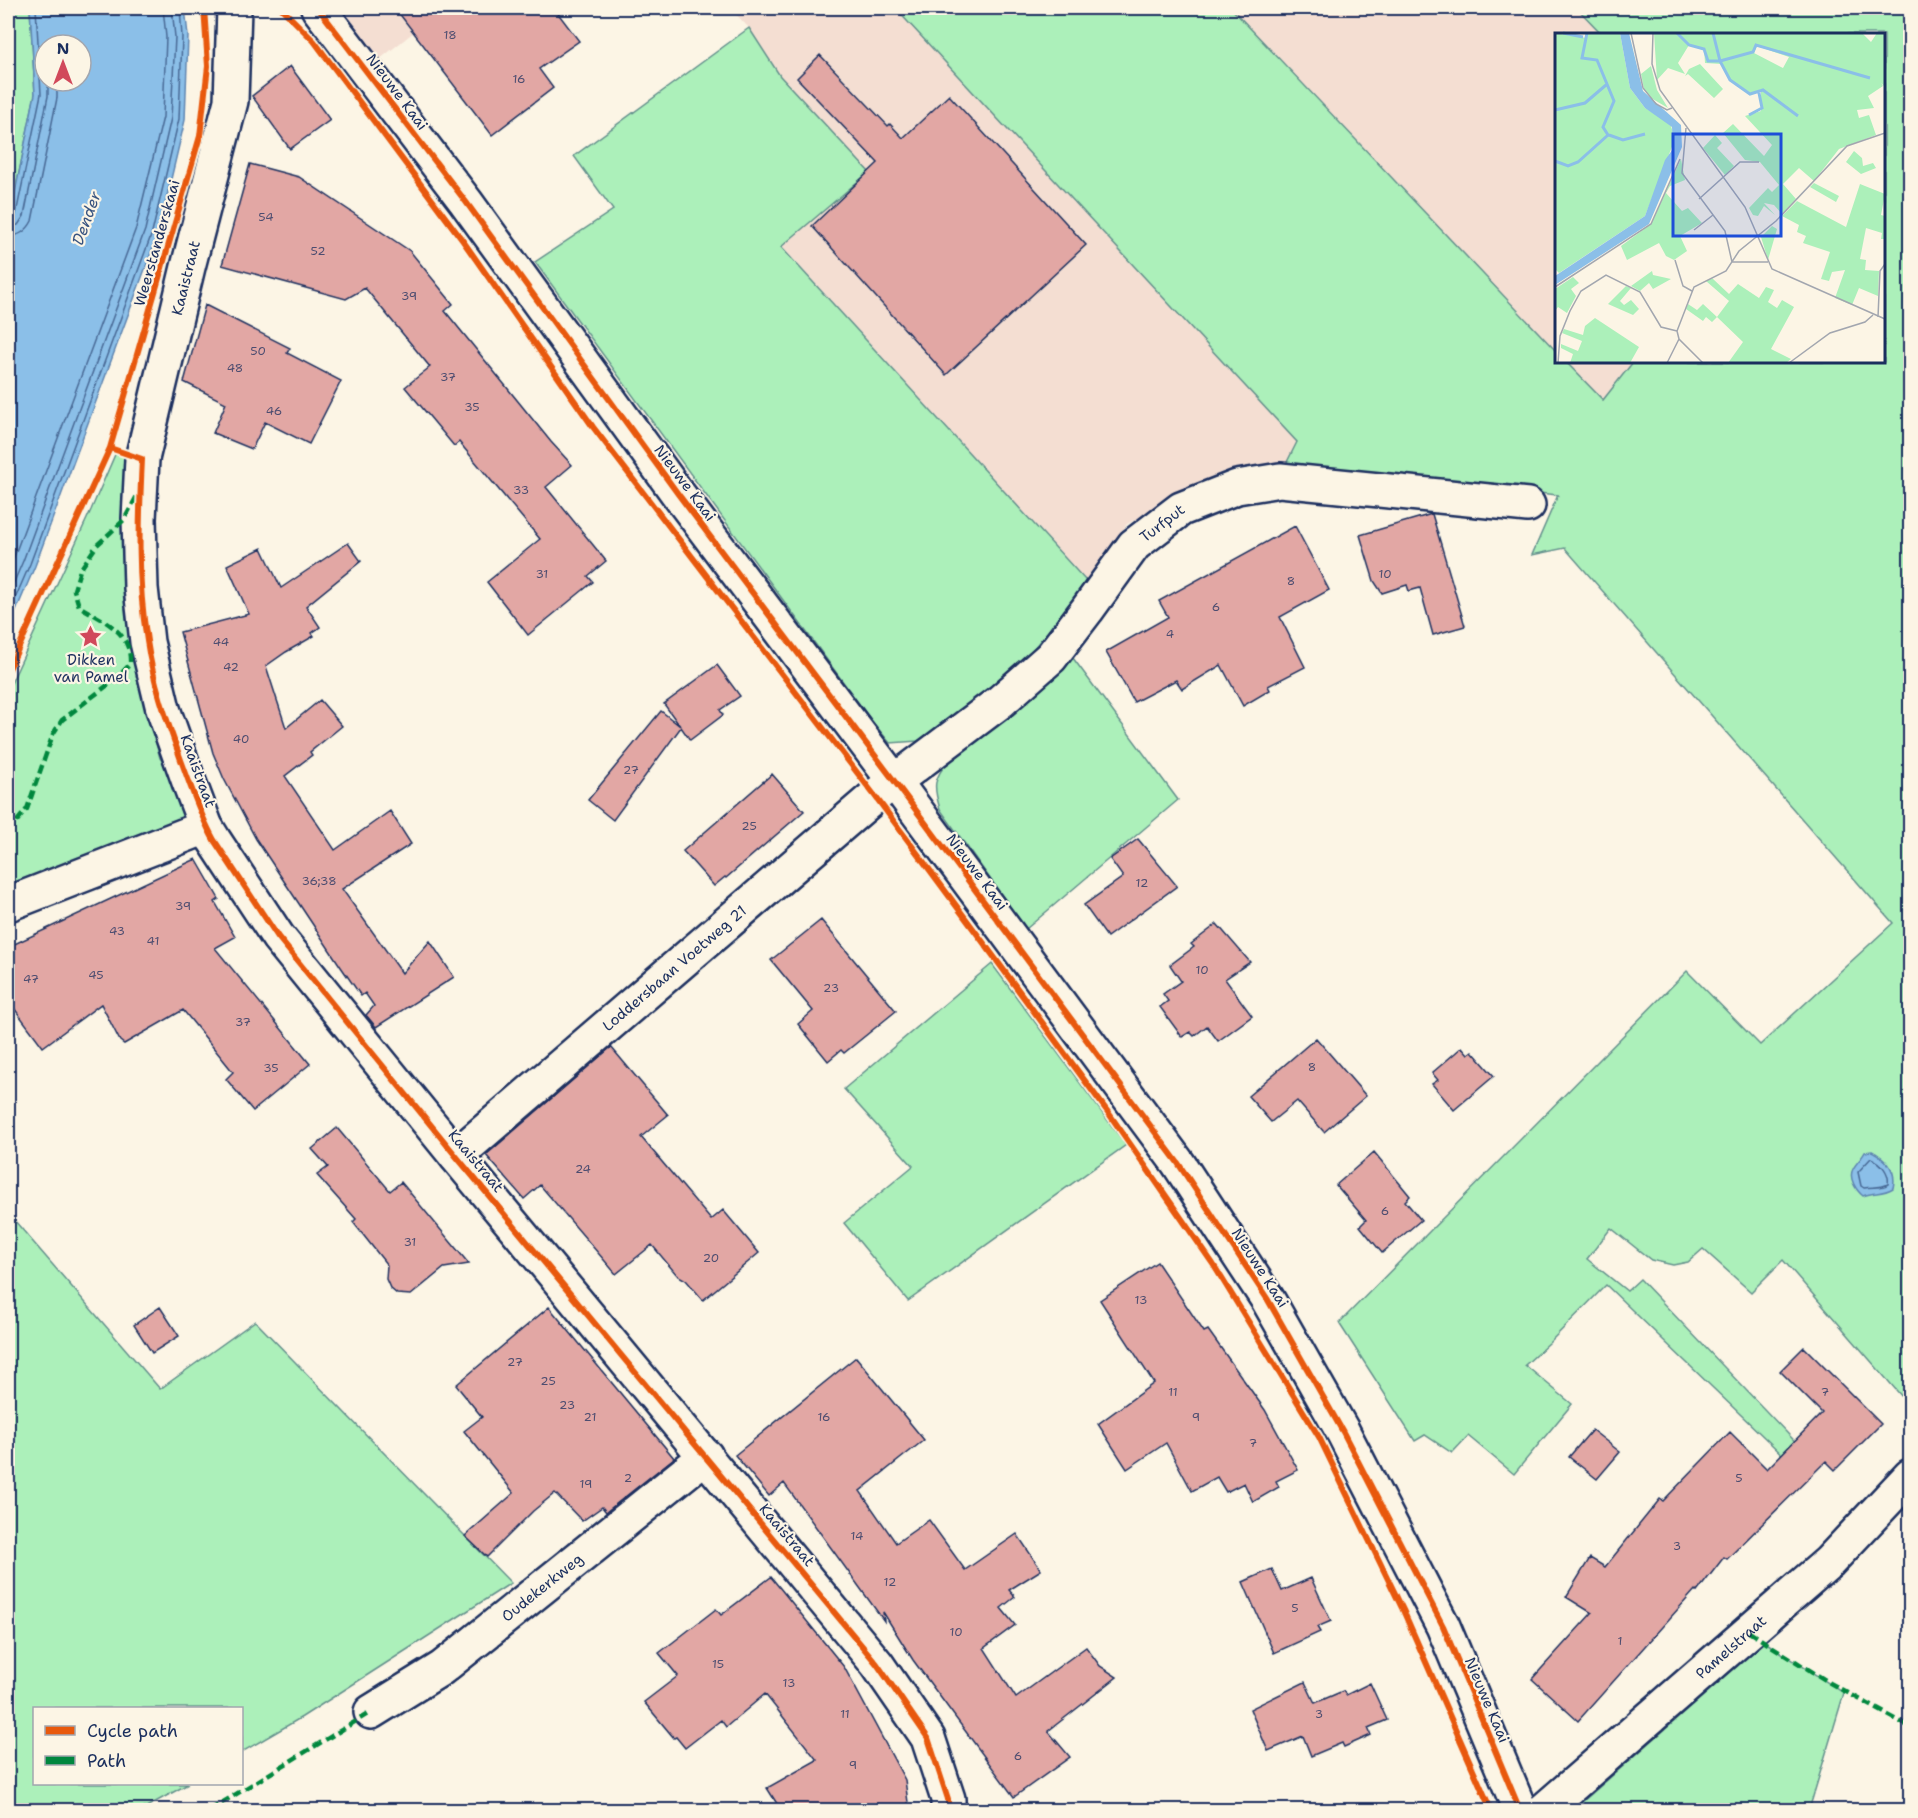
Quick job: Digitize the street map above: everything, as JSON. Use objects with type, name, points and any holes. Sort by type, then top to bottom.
[{"type":"street","name":"Kaaistraat","points":[[234,8],[231,101],[142,459],[139,519],[141,588],[147,642],[163,709],[206,827],[272,929],[456,1156],[877,1664],[928,1738],[948,1799],[948,1810]]},
{"type":"street","name":"Nieuwe Kaai","points":[[318,8],[1178,1163],[1268,1300],[1343,1432],[1443,1626],[1520,1810]]},
{"type":"street","name":"Turfput","points":[[895,782],[1001,701],[1051,657],[1134,545],[1181,509],[1237,487],[1280,480],[1528,505]]},
{"type":"street","name":"Loddersbaan Voetweg 21","points":[[456,1156],[866,804],[895,782]]},
{"type":"street","name":"Kaaistraat","points":[[8,904],[206,827]]},
{"type":"street","name":"Oudekerkweg","points":[[371,1712],[442,1668],[706,1456]]},
{"type":"street","name":"Pamelstraat","points":[[1544,1810],[1829,1562],[1911,1476]]},
{"type":"shaded area","points":[[334,8],[444,8],[375,63]]},
{"type":"shaded area","points":[[730,8],[895,8],[1297,442],[1284,468],[1236,469],[1127,524],[1086,581],[781,246],[869,172],[780,76],[749,28]]},
{"type":"shaded area","points":[[1231,8],[1577,8],[1601,33],[1555,33],[1555,350]]},
{"type":"shaded area","points":[[1567,363],[1632,363],[1603,400]]},
{"type":"green space","points":[[8,8],[30,8],[33,93],[35,94],[8,227]]},
{"type":"green space","points":[[895,8],[1231,8],[1555,350],[1555,363],[1567,363],[1603,400],[1632,363],[1885,363],[1885,33],[1601,33],[1577,8],[1910,8],[1910,1406],[1783,1260],[1751,1292],[1703,1249],[1688,1262],[1673,1265],[1651,1260],[1611,1228],[1587,1259],[1627,1291],[1640,1279],[1808,1455],[1794,1466],[1606,1285],[1525,1365],[1572,1404],[1514,1474],[1468,1436],[1452,1453],[1425,1435],[1415,1441],[1339,1323],[1687,971],[1760,1045],[1893,923],[1565,548],[1532,555],[1558,495],[1284,468],[1297,442]]},
{"type":"green space","points":[[749,28],[780,76],[869,172],[781,247],[1086,581],[1016,669],[948,727],[918,741],[890,743],[871,720],[535,262],[613,210],[574,156]]},
{"type":"green space","name":"Dikken van Pamel","points":[[117,450],[128,454],[131,652],[160,758],[206,827],[8,904],[8,690]]},
{"type":"green space","points":[[1070,654],[1178,800],[1026,929],[940,809],[936,783],[940,772],[949,760]]},
{"type":"green space","points":[[992,964],[1126,1145],[908,1301],[844,1223],[913,1166],[844,1089]]},
{"type":"green space","points":[[8,1213],[160,1389],[255,1321],[511,1583],[302,1717],[243,1751],[243,1707],[33,1707],[33,1785],[186,1785],[141,1810],[8,1810]]},
{"type":"green space","points":[[1765,1642],[1844,1693],[1809,1810],[1573,1810]]},
{"type":"water","name":"Dender","points":[[30,8],[185,8],[188,36],[185,120],[158,234],[35,566],[8,630],[8,227],[35,93],[93,93],[93,33],[33,33],[33,60]]},
{"type":"water","points":[[1872,1151],[1890,1166],[1894,1176],[1893,1188],[1885,1192],[1863,1196],[1851,1176],[1854,1167],[1865,1152]]},
{"type":"building","points":[[395,8],[554,8],[579,41],[539,69],[553,88],[492,135]]},
{"type":"building","points":[[820,55],[888,126],[890,124],[903,138],[949,95],[1086,245],[946,375],[812,226],[878,163],[797,78]]},
{"type":"building","points":[[290,66],[330,120],[290,149],[252,96]]},
{"type":"building","points":[[250,164],[299,177],[410,251],[453,304],[445,311],[572,465],[546,487],[606,561],[588,576],[593,582],[528,635],[487,582],[540,539],[459,442],[454,446],[405,387],[430,367],[365,288],[346,299],[222,265]]},
{"type":"building","points":[[205,305],[290,348],[287,353],[341,381],[309,444],[265,422],[252,449],[213,433],[226,403],[184,382]]},
{"type":"building","points":[[1432,514],[1465,626],[1433,635],[1420,588],[1409,591],[1407,585],[1382,593],[1374,581],[1360,535]]},
{"type":"building","points":[[1295,526],[1329,590],[1280,617],[1305,667],[1268,686],[1270,690],[1243,706],[1221,665],[1182,689],[1176,680],[1134,702],[1106,652],[1168,617],[1159,601]]},
{"type":"building","points":[[348,543],[361,561],[306,606],[320,627],[312,633],[314,636],[266,666],[286,728],[320,700],[342,726],[310,752],[312,755],[285,776],[335,850],[390,811],[411,844],[342,889],[402,973],[430,941],[454,977],[376,1027],[366,1015],[374,1006],[365,993],[361,996],[256,839],[224,779],[213,753],[180,632],[249,614],[227,565],[262,548],[281,588]]},
{"type":"building","points":[[717,665],[740,696],[720,710],[723,715],[690,740],[681,727],[613,820],[588,800],[661,711],[680,726],[664,704]]},
{"type":"building","points":[[772,774],[804,811],[714,886],[683,851]]},
{"type":"building","points":[[1138,839],[1177,886],[1107,937],[1084,905],[1123,877],[1110,859]]},
{"type":"building","points":[[196,859],[219,899],[215,902],[235,937],[215,948],[310,1064],[253,1111],[226,1079],[233,1072],[183,1010],[124,1044],[120,1041],[101,1004],[43,1047],[8,1000],[8,947]]},
{"type":"building","points":[[821,920],[896,1011],[844,1053],[841,1050],[828,1061],[798,1024],[813,1011],[771,960]]},
{"type":"building","points":[[1217,924],[1250,962],[1225,979],[1252,1016],[1218,1041],[1207,1026],[1194,1036],[1190,1032],[1182,1037],[1160,1007],[1168,1001],[1163,994],[1181,981],[1170,965],[1194,947],[1191,944]]},
{"type":"building","points":[[1316,1038],[1366,1096],[1324,1132],[1297,1101],[1271,1122],[1248,1096]]},
{"type":"building","points":[[611,1047],[668,1115],[641,1137],[711,1220],[723,1210],[759,1253],[703,1300],[686,1280],[677,1275],[652,1245],[616,1274],[540,1185],[524,1199],[486,1155]]},
{"type":"building","points":[[1462,1047],[1468,1054],[1472,1051],[1494,1076],[1454,1110],[1432,1084],[1438,1080],[1432,1073]]},
{"type":"building","points":[[337,1128],[390,1191],[401,1182],[469,1264],[444,1268],[411,1295],[397,1294],[390,1288],[386,1279],[387,1265],[353,1222],[356,1219],[317,1175],[328,1167],[312,1149]]},
{"type":"building","points":[[1374,1152],[1410,1196],[1405,1201],[1421,1220],[1382,1253],[1360,1226],[1366,1220],[1336,1185]]},
{"type":"building","points":[[1157,1262],[1204,1332],[1208,1330],[1265,1410],[1298,1470],[1276,1481],[1279,1487],[1253,1502],[1244,1483],[1226,1492],[1217,1477],[1192,1491],[1166,1443],[1127,1469],[1098,1424],[1154,1383],[1100,1300]]},
{"type":"building","points":[[160,1307],[179,1336],[152,1353],[134,1325]]},
{"type":"building","points":[[549,1307],[674,1458],[606,1512],[602,1507],[582,1521],[555,1493],[533,1511],[487,1557],[465,1536],[514,1493],[464,1431],[482,1417],[456,1385]]},
{"type":"building","points":[[1804,1347],[1881,1424],[1835,1470],[1826,1461],[1727,1559],[1724,1557],[1697,1592],[1695,1590],[1578,1721],[1532,1679],[1592,1613],[1566,1597],[1590,1558],[1605,1567],[1660,1499],[1663,1501],[1730,1432],[1767,1469],[1822,1413],[1780,1371]]},
{"type":"building","points":[[856,1357],[924,1440],[860,1491],[896,1543],[929,1520],[965,1570],[1017,1534],[1041,1570],[1009,1590],[1015,1597],[1001,1608],[1015,1625],[984,1648],[1016,1698],[1086,1647],[1100,1666],[1117,1677],[1048,1731],[1070,1757],[1014,1797],[913,1660],[883,1612],[884,1621],[784,1483],[769,1496],[735,1455]]},
{"type":"building","points":[[1592,1430],[1620,1452],[1597,1479],[1569,1457]]},
{"type":"building","points":[[1272,1569],[1282,1591],[1311,1578],[1331,1621],[1317,1627],[1320,1632],[1274,1653],[1243,1582]]},
{"type":"building","points":[[771,1577],[844,1667],[905,1780],[909,1810],[781,1810],[767,1788],[817,1760],[765,1694],[726,1727],[721,1720],[685,1748],[644,1702],[678,1676],[659,1653],[716,1609],[721,1615]]},
{"type":"building","points":[[1305,1682],[1315,1703],[1343,1691],[1346,1695],[1370,1683],[1387,1720],[1368,1728],[1371,1735],[1344,1747],[1342,1743],[1311,1756],[1303,1736],[1268,1751],[1250,1709]]},
{"type":"marked path","points":[[8,832],[27,809],[53,734],[62,720],[117,678],[130,664],[126,643],[121,635],[106,622],[79,606],[74,590],[80,570],[97,545],[124,520],[138,494]]},
{"type":"marked path","points":[[1749,1632],[1830,1683],[1910,1727]]},
{"type":"marked path","points":[[210,1810],[371,1712]]},
{"type":"cycle path","name":"Weerstanderskaai","points":[[8,671],[110,448],[200,136],[208,66],[204,8]]},
{"type":"cycle path","points":[[281,8],[314,41],[463,241],[593,427],[875,796],[1110,1115],[1213,1264],[1319,1437],[1403,1610],[1491,1810]]},
{"type":"cycle path","points":[[318,8],[466,202],[678,494],[1178,1163],[1268,1300],[1343,1432],[1443,1626],[1520,1810]]},
{"type":"cycle path","points":[[110,448],[142,459],[140,573],[150,656],[171,731],[196,801],[214,840],[278,937],[456,1156],[877,1664],[928,1738],[948,1799],[948,1810]]},
{"type":"place","name":"Dikken van Pamel","points":[[91,636]]}]
